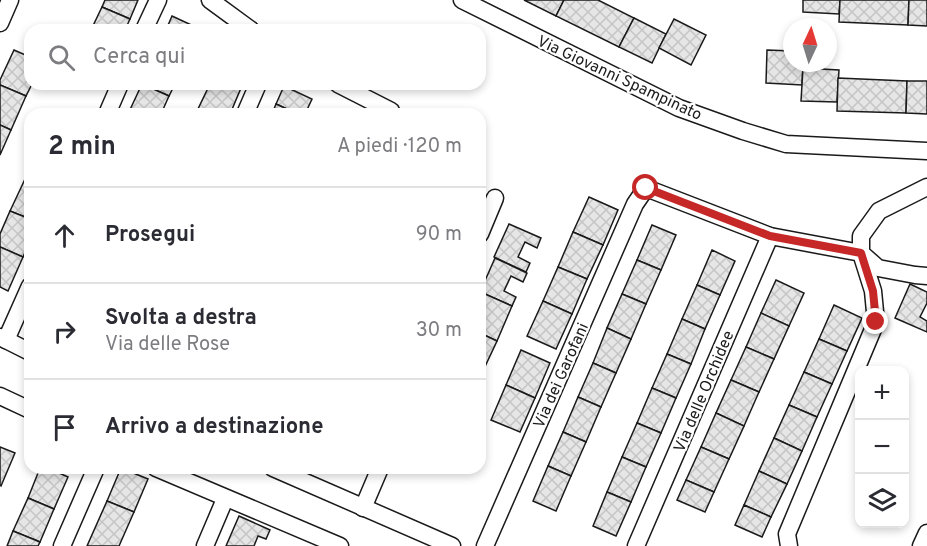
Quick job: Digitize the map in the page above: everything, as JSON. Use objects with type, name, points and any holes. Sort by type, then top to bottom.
[{"type":"street","points":[[0,23],[10,0]]},
{"type":"street","points":[[147,24],[158,0]]},
{"type":"street","points":[[210,0],[243,24]]},
{"type":"street","name":"Via Giovanni Spampinato","points":[[462,0],[679,108],[743,131],[786,144],[927,151]]},
{"type":"street","points":[[110,108],[117,90]]},
{"type":"street","points":[[248,108],[255,90]]},
{"type":"street","points":[[349,90],[383,108]]},
{"type":"street","points":[[789,546],[787,534],[876,322],[873,291],[861,253],[861,236],[879,211],[927,187]]},
{"type":"street","name":"Via dei Garofani","points":[[485,546],[635,204],[646,188],[770,236]]},
{"type":"street","points":[[486,220],[495,198]]},
{"type":"street","points":[[770,236],[861,253],[878,268],[927,276]]},
{"type":"street","name":"Via delle Orchidee","points":[[636,546],[770,236]]},
{"type":"street","points":[[24,298],[3,339],[24,349]]},
{"type":"street","points":[[0,396],[24,407]]},
{"type":"street","points":[[62,546],[93,474]]},
{"type":"street","points":[[169,474],[340,546]]},
{"type":"street","points":[[286,474],[452,546]]},
{"type":"street","points":[[363,508],[377,474]]},
{"type":"street","points":[[205,546],[225,499]]},
{"type":"street","points":[[921,546],[927,533]]},
{"type":"building","points":[[105,0],[138,0],[130,19],[102,7]]},
{"type":"building","points":[[524,0],[564,0],[556,16]]},
{"type":"building","points":[[564,0],[598,0],[634,18],[619,47],[556,16]]},
{"type":"building","points":[[803,0],[840,0],[839,14],[803,12]]},
{"type":"building","points":[[840,0],[909,0],[908,25],[839,22]]},
{"type":"building","points":[[909,0],[927,0],[927,26],[908,25]]},
{"type":"building","points":[[102,7],[130,19],[128,24],[94,24]]},
{"type":"building","points":[[172,16],[189,24],[169,24]]},
{"type":"building","points":[[634,18],[666,34],[652,63],[619,47]]},
{"type":"building","points":[[674,19],[706,35],[691,65],[659,48]]},
{"type":"building","points":[[14,50],[24,54],[24,90],[29,90],[26,96],[0,85],[0,80]]},
{"type":"building","points":[[767,50],[783,51],[783,72],[803,72],[802,85],[766,83]]},
{"type":"building","points":[[839,70],[837,102],[801,101],[803,72],[837,72]]},
{"type":"building","points":[[838,78],[907,81],[906,113],[837,111]]},
{"type":"building","points":[[907,81],[927,81],[927,114],[906,113]]},
{"type":"building","points":[[0,85],[26,96],[11,130],[0,125]]},
{"type":"building","points":[[139,90],[156,90],[169,96],[164,108],[131,108]]},
{"type":"building","points":[[156,90],[172,90],[169,96]]},
{"type":"building","points":[[207,90],[240,90],[233,108],[198,108]]},
{"type":"building","points":[[282,90],[293,90],[312,99],[308,108],[285,108],[276,104]]},
{"type":"building","points":[[0,125],[11,130],[0,155]]},
{"type":"building","points":[[24,181],[24,217],[10,211]]},
{"type":"building","points":[[589,197],[618,210],[603,245],[573,232]]},
{"type":"building","points":[[10,211],[24,217],[23,257],[0,247],[0,234]]},
{"type":"building","points":[[509,224],[541,238],[537,248],[525,242],[518,257],[530,263],[526,272],[494,257]]},
{"type":"building","points":[[652,225],[676,235],[661,270],[637,260]]},
{"type":"building","points":[[573,232],[603,245],[587,279],[558,267]]},
{"type":"building","points":[[0,247],[23,257],[8,291],[0,287]]},
{"type":"building","points":[[712,250],[735,261],[720,295],[697,285]]},
{"type":"building","points":[[495,258],[527,273],[523,282],[511,276],[504,291],[516,297],[512,306],[486,295],[486,278]]},
{"type":"building","points":[[637,260],[661,270],[646,304],[622,294]]},
{"type":"building","points":[[558,267],[587,279],[572,314],[543,301]]},
{"type":"building","points":[[776,280],[804,293],[789,326],[761,313]]},
{"type":"building","points":[[910,284],[927,292],[927,303],[920,317],[927,321],[927,332],[895,318]]},
{"type":"building","points":[[697,285],[720,295],[705,329],[682,319]]},
{"type":"building","points":[[486,294],[512,306],[497,341],[486,336]]},
{"type":"building","points":[[622,294],[646,304],[631,339],[607,328]]},
{"type":"building","points":[[543,301],[572,314],[556,349],[527,336]]},
{"type":"building","points":[[834,305],[862,318],[847,351],[819,339]]},
{"type":"building","points":[[761,313],[789,326],[774,359],[746,347]]},
{"type":"building","points":[[682,319],[705,329],[691,364],[667,354]]},
{"type":"building","points":[[607,328],[631,339],[616,373],[593,363]]},
{"type":"building","points":[[486,336],[497,341],[486,364]]},
{"type":"building","points":[[819,339],[847,351],[832,384],[804,372]]},
{"type":"building","points":[[746,347],[774,359],[759,392],[731,380]]},
{"type":"building","points":[[521,350],[550,363],[535,398],[506,385]]},
{"type":"building","points":[[667,354],[691,364],[676,398],[652,388]]},
{"type":"building","points":[[593,363],[616,373],[601,407],[578,397]]},
{"type":"building","points":[[804,372],[832,384],[817,417],[789,405]]},
{"type":"building","points":[[731,380],[759,392],[744,426],[716,413]]},
{"type":"building","points":[[506,385],[535,398],[520,432],[491,420]]},
{"type":"building","points":[[652,388],[676,398],[661,433],[637,423]]},
{"type":"building","points":[[578,397],[601,407],[586,442],[563,432]]},
{"type":"building","points":[[789,405],[817,417],[802,451],[774,438]]},
{"type":"building","points":[[716,413],[744,426],[729,459],[701,447]]},
{"type":"building","points":[[637,423],[661,433],[646,467],[622,457]]},
{"type":"building","points":[[563,432],[586,442],[571,476],[548,466]]},
{"type":"building","points":[[774,438],[802,451],[787,484],[759,471]]},
{"type":"building","points":[[0,447],[15,453],[1,486],[0,485]]},
{"type":"building","points":[[701,447],[729,459],[714,492],[686,480]]},
{"type":"building","points":[[622,457],[646,467],[631,502],[607,492]]},
{"type":"building","points":[[548,466],[571,476],[556,511],[533,501]]},
{"type":"building","points":[[759,471],[787,484],[771,517],[744,505]]},
{"type":"building","points":[[38,474],[61,474],[68,477],[54,509],[28,498]]},
{"type":"building","points":[[118,474],[136,474],[148,479],[134,512],[107,501]]},
{"type":"building","points":[[686,480],[714,492],[705,512],[677,500]]},
{"type":"building","points":[[607,492],[631,502],[616,536],[593,526]]},
{"type":"building","points":[[28,498],[54,509],[40,542],[13,531]]},
{"type":"building","points":[[107,501],[134,512],[119,546],[87,546]]},
{"type":"building","points":[[744,505],[771,517],[762,537],[735,525]]},
{"type":"building","points":[[239,516],[270,530],[266,539],[258,536],[254,546],[226,546]]},
{"type":"building","points":[[13,531],[40,542],[38,546],[7,546]]},
{"type":"route","points":[[646,188],[770,236],[861,253],[873,291],[876,322]]}]
